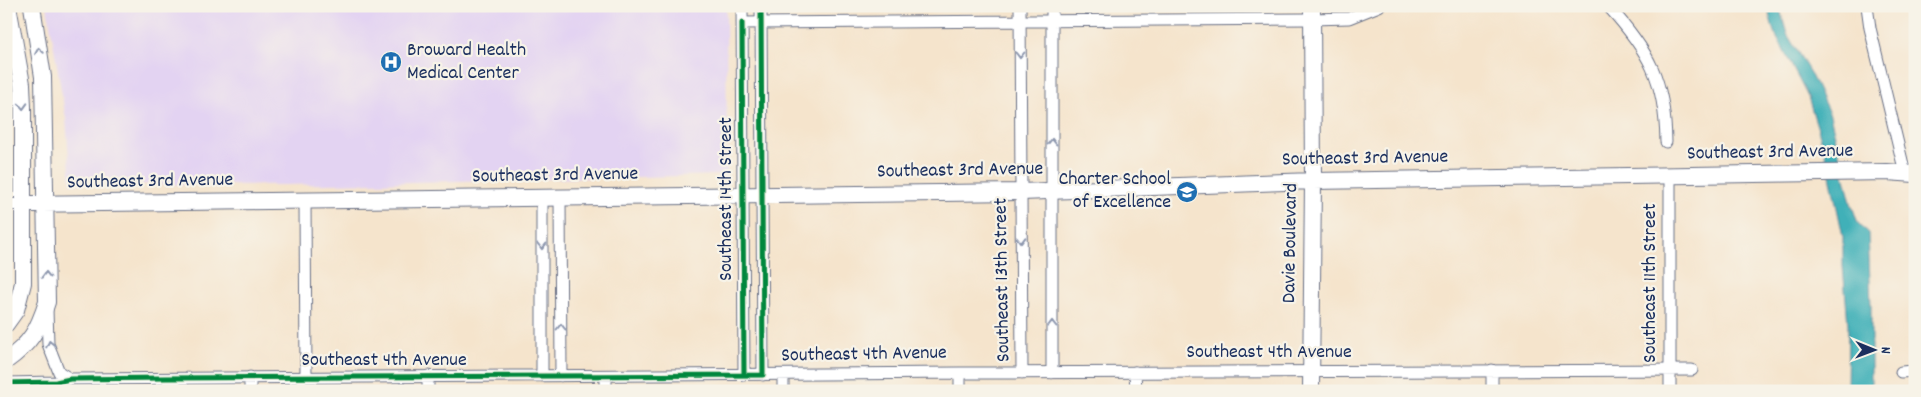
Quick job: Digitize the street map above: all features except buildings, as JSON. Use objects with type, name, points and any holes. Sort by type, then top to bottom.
[{"type":"main road","points":[[6,324],[16,310],[23,283],[14,204],[23,107],[22,84],[8,6]]},
{"type":"main road","points":[[6,361],[34,334],[47,302],[43,77],[32,6]]},
{"type":"main road","name":"Davie Boulevard","points":[[1311,391],[1312,13]]},
{"type":"main road","name":"Southeast 3rd Avenue","points":[[14,204],[1021,192],[1313,180],[1886,172],[1910,174]]},
{"type":"street","name":"Southeast 14th Street","points":[[742,6],[744,375]]},
{"type":"street","name":"Southeast 14th Street","points":[[762,6],[763,375]]},
{"type":"street","name":"Southeast 13th Street","points":[[1020,6],[1022,373]]},
{"type":"street","points":[[1052,6],[1052,372]]},
{"type":"street","points":[[742,24],[1052,22],[1312,13],[1349,18],[1379,6]]},
{"type":"street","points":[[1608,6],[1629,29],[1646,54],[1658,80],[1664,107],[1666,142]]},
{"type":"street","points":[[1867,6],[1870,28],[1910,174]]},
{"type":"street","name":"Southeast 11th Street","points":[[1670,175],[1670,391]]},
{"type":"street","points":[[542,197],[542,376]]},
{"type":"street","points":[[560,197],[561,376]]},
{"type":"street","points":[[306,201],[306,377]]},
{"type":"street","points":[[47,302],[48,344],[59,372],[70,385]]},
{"type":"street","points":[[1492,370],[1492,391]]},
{"type":"street","name":"Southeast 4th Avenue","points":[[6,383],[56,382],[70,385],[250,377],[1692,370]]},
{"type":"street","points":[[1901,372],[1915,371]]},
{"type":"street","points":[[1135,372],[1136,391]]},
{"type":"street","points":[[960,373],[960,391]]},
{"type":"street","points":[[783,375],[783,391]]},
{"type":"street","points":[[428,376],[428,391]]},
{"type":"street","points":[[606,376],[606,391]]},
{"type":"street","points":[[250,377],[250,391]]},
{"type":"shaded area","name":"Broward Health Medical Center","points":[[47,6],[726,6],[727,175],[286,185],[71,184],[66,119]]},
{"type":"water","points":[[1767,6],[1779,6],[1787,34],[1810,73],[1830,115],[1851,203],[1858,223],[1868,233],[1871,306],[1871,391],[1847,391],[1848,324],[1843,266],[1843,236],[1825,152],[1808,97],[1774,32]]},
{"type":"cycle path","points":[[6,383],[56,382],[70,379],[763,375],[761,6]]},
{"type":"cycle path","points":[[742,23],[744,375]]},
{"type":"place","name":"Broward Health Medical Center","points":[[391,62]]},
{"type":"place","name":"Charter School of Excellence","points":[[1187,192]]}]
